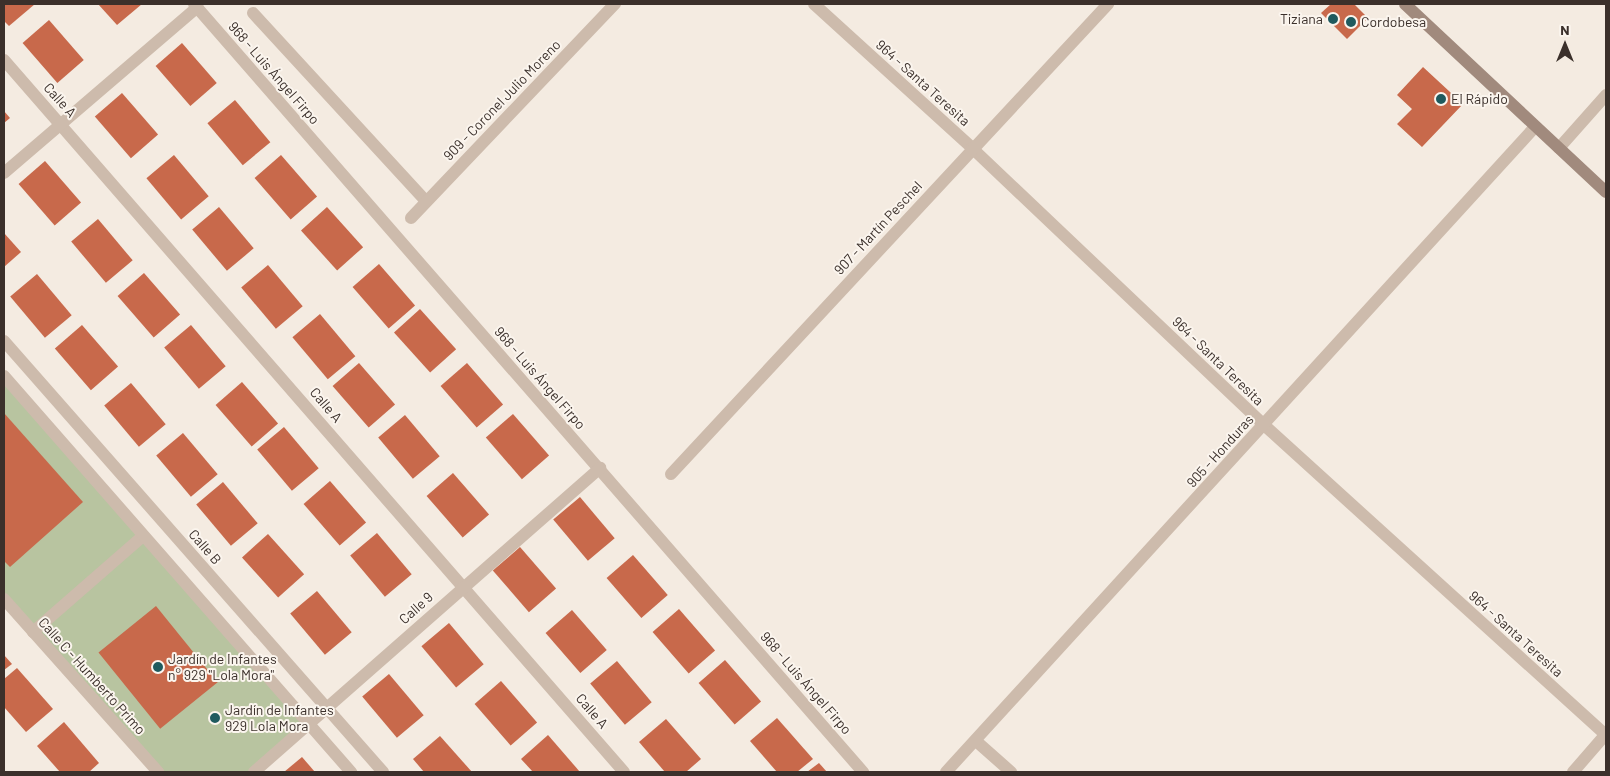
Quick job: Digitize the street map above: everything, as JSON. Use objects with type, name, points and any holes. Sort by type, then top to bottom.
[{"type":"main road","points":[[1405,4],[1606,192]]},
{"type":"street","name":"909 - Coronel Julio Moreno","points":[[411,218],[615,4]]},
{"type":"street","name":"964 - Santa Teresita","points":[[814,4],[972,148],[1264,425],[1606,735]]},
{"type":"street","name":"907 - Martín Peschel","points":[[671,474],[972,148],[1108,4]]},
{"type":"street","points":[[4,173],[196,6]]},
{"type":"street","name":"968 - Luis Ángel Firpo","points":[[196,6],[863,772]]},
{"type":"street","points":[[253,13],[426,201]]},
{"type":"street","name":"Calle A","points":[[4,60],[624,772]]},
{"type":"street","points":[[1558,148],[1606,95]]},
{"type":"street","name":"905 - Honduras","points":[[946,772],[1535,127]]},
{"type":"street","name":"Calle B","points":[[4,342],[383,772]]},
{"type":"street","points":[[4,376],[351,772]]},
{"type":"street","name":"Calle 9","points":[[254,772],[328,709],[464,586],[600,468]]},
{"type":"street","points":[[33,632],[143,536]]},
{"type":"street","name":"Calle C - Humberto Primo","points":[[4,599],[158,772]]},
{"type":"street","points":[[1572,772],[1606,735]]},
{"type":"street","points":[[976,741],[1011,772]]},
{"type":"green space","points":[[4,376],[310,725],[254,772],[158,772],[4,599]]},
{"type":"building","points":[[4,4],[35,4],[9,26],[4,21]]},
{"type":"building","points":[[98,4],[142,4],[117,25]]},
{"type":"building","name":"Cordobesa","points":[[1331,4],[1354,4],[1368,18],[1347,39],[1321,13]]},
{"type":"building","points":[[49,20],[84,60],[57,83],[23,43]]},
{"type":"building","points":[[182,43],[217,83],[190,106],[156,66]]},
{"type":"building","points":[[1423,67],[1463,104],[1422,147],[1397,124],[1412,109],[1397,95]]},
{"type":"building","points":[[122,93],[158,135],[131,158],[95,117]]},
{"type":"building","points":[[235,100],[270,142],[243,165],[207,123]]},
{"type":"building","points":[[4,111],[10,118],[4,123]]},
{"type":"building","points":[[174,155],[209,196],[181,220],[146,178]]},
{"type":"building","points":[[281,155],[317,197],[291,219],[255,178]]},
{"type":"building","points":[[45,161],[81,203],[55,225],[19,184]]},
{"type":"building","points":[[219,207],[254,248],[227,271],[192,229]]},
{"type":"building","points":[[327,207],[363,247],[337,271],[301,230]]},
{"type":"building","points":[[98,219],[133,260],[106,283],[71,241]]},
{"type":"building","points":[[4,233],[21,252],[4,267]]},
{"type":"building","points":[[379,264],[415,306],[389,328],[353,287]]},
{"type":"building","points":[[268,265],[303,306],[276,329],[241,287]]},
{"type":"building","points":[[144,273],[180,315],[154,337],[118,296]]},
{"type":"building","points":[[37,274],[72,315],[45,338],[10,296]]},
{"type":"building","points":[[420,309],[456,349],[430,373],[394,332]]},
{"type":"building","points":[[320,314],[355,356],[328,379],[292,337]]},
{"type":"building","points":[[82,325],[118,367],[91,390],[55,349]]},
{"type":"building","points":[[191,325],[226,366],[199,389],[164,347]]},
{"type":"building","points":[[359,363],[395,405],[369,427],[333,386]]},
{"type":"building","points":[[467,363],[503,405],[477,427],[441,386]]},
{"type":"building","points":[[242,382],[278,424],[252,446],[216,405]]},
{"type":"building","points":[[131,383],[166,424],[139,447],[104,405]]},
{"type":"building","points":[[4,413],[83,502],[10,567],[4,561]]},
{"type":"building","points":[[513,414],[549,456],[522,479],[486,438]]},
{"type":"building","points":[[405,415],[440,456],[413,479],[378,437]]},
{"type":"building","points":[[284,427],[319,468],[292,491],[257,449]]},
{"type":"building","points":[[183,433],[218,474],[191,497],[156,455]]},
{"type":"building","points":[[453,473],[489,515],[463,537],[427,496]]},
{"type":"building","points":[[330,481],[366,523],[340,545],[304,504]]},
{"type":"building","points":[[223,482],[258,523],[231,546],[196,504]]},
{"type":"building","points":[[580,497],[615,538],[588,561],[553,519]]},
{"type":"building","points":[[377,533],[412,574],[385,597],[350,555]]},
{"type":"building","points":[[268,534],[304,574],[278,598],[242,557]]},
{"type":"building","points":[[520,547],[556,589],[529,612],[493,571]]},
{"type":"building","points":[[633,555],[668,595],[641,618],[607,578]]},
{"type":"building","points":[[317,591],[352,632],[325,655],[290,613]]},
{"type":"building","name":"Jardín de Infantes n° 929 \"Lola Mora\"","points":[[156,606],[218,682],[160,729],[98,653]]},
{"type":"building","points":[[679,609],[715,651],[689,673],[653,632]]},
{"type":"building","points":[[572,610],[607,650],[580,673],[546,633]]},
{"type":"building","points":[[449,623],[484,664],[456,688],[421,646]]},
{"type":"building","points":[[4,655],[12,664],[4,670]]},
{"type":"building","points":[[725,660],[761,702],[735,724],[699,683]]},
{"type":"building","points":[[617,661],[652,702],[625,725],[590,683]]},
{"type":"building","points":[[17,668],[53,709],[26,732],[4,707],[4,679]]},
{"type":"building","points":[[389,674],[424,715],[397,738],[362,696]]},
{"type":"building","points":[[501,681],[537,723],[511,745],[475,704]]},
{"type":"building","points":[[777,718],[813,759],[797,772],[777,772],[750,741]]},
{"type":"building","points":[[666,719],[701,759],[686,772],[665,772],[639,742]]},
{"type":"building","points":[[64,722],[99,763],[89,772],[60,772],[37,746]]},
{"type":"building","points":[[548,735],[580,772],[533,772],[521,759]]},
{"type":"building","points":[[440,736],[472,772],[424,772],[413,759]]},
{"type":"building","points":[[302,757],[315,772],[284,772]]},
{"type":"building","points":[[819,763],[827,772],[807,772]]},
{"type":"place","name":"Tiziana","points":[[1333,19]]},
{"type":"place","name":"Cordobesa","points":[[1351,22]]},
{"type":"place","name":"El Rápido","points":[[1441,99]]},
{"type":"place","name":"Jardín de Infantes n° 929 \"Lola Mora\"","points":[[158,667]]},
{"type":"place","name":"Jardín de Infantes 929 Lola Mora","points":[[215,718]]}]
